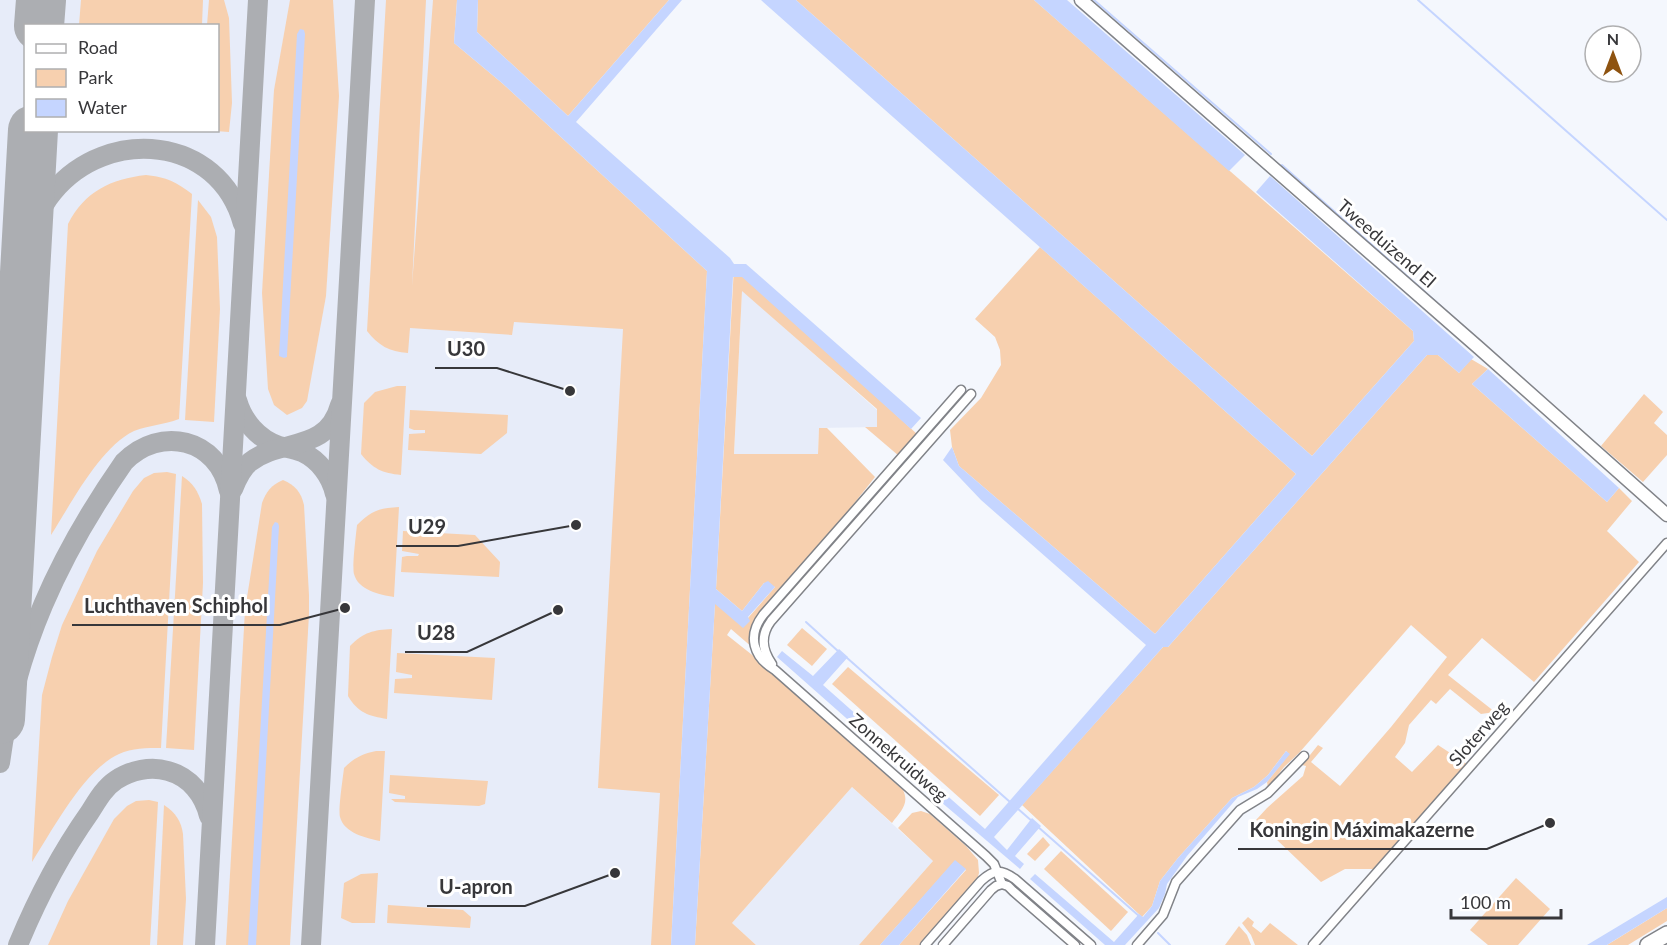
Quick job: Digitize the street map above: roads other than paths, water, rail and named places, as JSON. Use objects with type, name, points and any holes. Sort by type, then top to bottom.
[{"type":"highway","points":[[1648,945],[1667,934]]},
{"type":"street","name":"Tweeduizend El","points":[[1081,0],[1667,515]]},
{"type":"street","name":"Zonnekruidweg","points":[[962,390],[758,621],[754,640],[757,653],[767,665],[986,856],[994,864],[1002,884]]},
{"type":"street","points":[[775,670],[764,650],[763,641],[766,628],[971,394]]},
{"type":"street","name":"Sloterweg","points":[[1313,945],[1667,543]]},
{"type":"street","points":[[1137,945],[1167,909],[1176,882],[1240,810],[1268,793],[1304,756]]},
{"type":"street","name":"Zonnekruidweg","points":[[997,872],[1006,873],[1015,879],[1091,945]]},
{"type":"street","points":[[925,945],[981,881],[997,872]]},
{"type":"street","points":[[943,945],[991,890],[1002,884],[1008,886],[1075,945]]},
{"type":"water","points":[[457,0],[478,0],[477,32],[568,116],[669,0],[682,0],[576,122],[734,264],[746,264],[921,418],[911,429],[742,277],[733,277],[716,589],[742,611],[764,583],[768,581],[775,587],[748,617],[750,621],[743,628],[715,604],[695,945],[671,945],[707,271],[502,83],[454,43]]},
{"type":"water","points":[[761,0],[796,0],[1312,456],[1414,341],[1413,331],[1256,192],[1270,176],[1474,357],[1459,373],[1438,355],[1427,355],[1168,647],[1163,647],[994,837],[1007,850],[1032,818],[1041,826],[1015,856],[1024,864],[1020,869],[921,785],[927,778],[985,829],[1146,645],[981,500],[943,460],[952,447],[959,466],[1155,634],[1296,474]]},
{"type":"water","points":[[1034,0],[1067,0],[1245,155],[1229,171]]},
{"type":"water","points":[[300,29],[304,30],[305,34],[287,357],[284,358],[279,356],[297,34]]},
{"type":"water","points":[[1488,369],[1619,488],[1607,502],[1472,384]]},
{"type":"water","points":[[275,522],[279,526],[256,945],[248,945],[272,527]]},
{"type":"water","points":[[839,649],[848,657],[823,685],[920,771],[914,778],[777,657],[782,651],[813,676]]},
{"type":"water","points":[[1286,751],[1290,754],[1267,782],[1238,797],[1187,856],[1167,884],[1159,908],[1125,945],[1105,945],[1030,879],[1035,874],[1114,942],[1139,914],[1143,917],[1152,906],[1160,881],[1232,798],[1254,787],[1268,775]]},
{"type":"water","points":[[955,860],[966,869],[899,945],[880,945]]},
{"type":"water","points":[[1667,897],[1667,908],[1607,945],[1587,945]]},
{"type":"waterway","points":[[1094,0],[1271,154]]},
{"type":"waterway","points":[[1418,0],[1667,220]]},
{"type":"waterway","points":[[1282,165],[1667,507]]},
{"type":"waterway","points":[[806,622],[839,652]]},
{"type":"waterway","points":[[846,657],[1010,802]]},
{"type":"waterway","points":[[1017,808],[1033,822]]},
{"type":"waterway","points":[[1037,826],[1139,916]]},
{"type":"waterway","points":[[1158,933],[1170,945]]},
{"type":"place","name":"U30","points":[[570,391]]},
{"type":"place","name":"U29","points":[[576,525]]},
{"type":"place","name":"Luchthaven Schiphol","points":[[345,608]]},
{"type":"place","name":"U28","points":[[558,610]]},
{"type":"place","name":"Koningin Máximakazerne","points":[[1550,823]]},
{"type":"place","name":"U-apron","points":[[615,873]]}]
